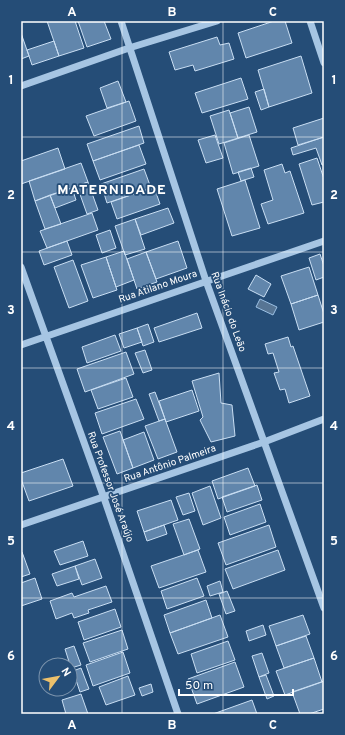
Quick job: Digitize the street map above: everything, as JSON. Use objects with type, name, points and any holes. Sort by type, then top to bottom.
[{"type":"street","name":"Rua Inácio do Leão","points":[[121,21],[206,281],[324,608]]},
{"type":"street","points":[[21,86],[130,48],[217,21]]},
{"type":"street","points":[[310,21],[324,63]]},
{"type":"street","name":"Rua Atilano Moura","points":[[21,345],[324,241]]},
{"type":"street","name":"Rua Professor José Araújo","points":[[21,267],[44,336],[104,498],[178,714]]},
{"type":"street","name":"Rua Antônio Palmeira","points":[[21,525],[104,498],[264,442],[324,419]]},
{"type":"water","points":[[260,299],[277,307],[273,315],[256,307]]},
{"type":"building","points":[[47,21],[75,21],[84,48],[59,56]]},
{"type":"building","points":[[78,21],[104,21],[111,39],[87,47]]},
{"type":"building","points":[[274,21],[285,21],[292,43],[246,58],[238,33]]},
{"type":"building","points":[[21,33],[29,56],[21,59]]},
{"type":"building","points":[[217,37],[220,45],[229,43],[234,59],[195,71],[193,65],[175,70],[169,52]]},
{"type":"building","points":[[54,41],[59,56],[32,65],[27,50]]},
{"type":"building","points":[[301,56],[312,93],[269,107],[258,70]]},
{"type":"building","points":[[241,78],[248,99],[202,113],[195,93]]},
{"type":"building","points":[[118,81],[126,102],[107,108],[100,88]]},
{"type":"building","points":[[264,89],[269,107],[261,110],[255,92]]},
{"type":"building","points":[[129,101],[136,121],[94,136],[86,116]]},
{"type":"building","points":[[249,107],[257,132],[238,138],[230,113]]},
{"type":"building","points":[[229,110],[238,138],[219,144],[210,116]]},
{"type":"building","points":[[324,118],[324,137],[298,145],[293,128]]},
{"type":"building","points":[[139,126],[144,143],[93,161],[87,144]]},
{"type":"building","points":[[215,135],[223,158],[206,163],[198,140]]},
{"type":"building","points":[[249,135],[259,166],[233,174],[224,143]]},
{"type":"building","points":[[324,137],[324,165],[322,165],[316,148],[293,155],[291,148]]},
{"type":"building","points":[[139,145],[146,164],[100,180],[93,161]]},
{"type":"building","points":[[58,148],[65,169],[21,184],[21,161]]},
{"type":"building","points":[[317,158],[324,179],[324,202],[312,205],[299,164]]},
{"type":"building","points":[[81,163],[88,182],[35,201],[29,181]]},
{"type":"building","points":[[282,164],[285,173],[290,171],[304,213],[268,224],[261,204],[273,200],[264,170]]},
{"type":"building","points":[[251,168],[254,177],[241,181],[238,172]]},
{"type":"building","points":[[144,169],[151,188],[107,203],[101,184]]},
{"type":"building","points":[[245,180],[260,228],[232,236],[217,189]]},
{"type":"building","points":[[88,182],[98,210],[87,214],[77,186]]},
{"type":"building","points":[[154,187],[160,204],[117,219],[111,202]]},
{"type":"building","points":[[72,188],[76,200],[55,208],[50,195]]},
{"type":"building","points":[[50,195],[61,224],[45,229],[35,201]]},
{"type":"building","points":[[168,208],[174,223],[141,235],[135,219]]},
{"type":"building","points":[[92,213],[98,230],[47,248],[40,231]]},
{"type":"building","points":[[135,219],[145,249],[125,255],[115,226]]},
{"type":"building","points":[[110,230],[116,248],[102,253],[96,235]]},
{"type":"building","points":[[67,241],[72,255],[44,265],[39,251]]},
{"type":"building","points":[[178,241],[187,268],[156,279],[146,252]]},
{"type":"building","points":[[124,251],[134,280],[116,287],[106,257]]},
{"type":"building","points":[[146,252],[157,282],[137,289],[127,259]]},
{"type":"building","points":[[320,254],[324,266],[324,277],[316,280],[309,258]]},
{"type":"building","points":[[106,257],[117,290],[93,298],[81,265]]},
{"type":"building","points":[[73,260],[88,301],[69,308],[54,267]]},
{"type":"building","points":[[309,267],[318,295],[291,304],[281,276]]},
{"type":"building","points":[[256,275],[271,284],[264,297],[248,289]]},
{"type":"building","points":[[318,295],[324,314],[324,322],[299,330],[291,304]]},
{"type":"building","points":[[197,313],[202,328],[159,342],[154,328]]},
{"type":"building","points":[[148,324],[154,342],[143,346],[137,328]]},
{"type":"building","points":[[137,328],[142,342],[124,348],[119,334]]},
{"type":"building","points":[[115,335],[121,351],[87,363],[82,347]]},
{"type":"building","points":[[288,337],[291,347],[293,346],[310,396],[289,403],[285,389],[280,390],[274,373],[279,372],[273,353],[268,354],[265,344]]},
{"type":"building","points":[[145,350],[152,370],[143,373],[135,353]]},
{"type":"building","points":[[126,352],[134,374],[85,392],[77,369]]},
{"type":"building","points":[[219,373],[221,403],[232,405],[235,436],[211,442],[200,420],[203,417],[192,381]]},
{"type":"building","points":[[126,378],[133,397],[98,409],[91,390]]},
{"type":"building","points":[[192,390],[199,411],[166,422],[159,401]]},
{"type":"building","points":[[155,392],[165,419],[159,421],[149,394]]},
{"type":"building","points":[[136,399],[144,419],[102,434],[95,413]]},
{"type":"building","points":[[165,419],[177,452],[158,459],[145,426]]},
{"type":"building","points":[[120,431],[133,468],[117,474],[103,437]]},
{"type":"building","points":[[144,432],[154,460],[133,468],[123,440]]},
{"type":"building","points":[[63,459],[73,486],[29,501],[21,479],[21,473]]},
{"type":"building","points":[[248,468],[255,486],[218,499],[212,481]]},
{"type":"building","points":[[257,485],[262,500],[227,512],[222,497]]},
{"type":"building","points":[[210,486],[221,518],[203,525],[192,493]]},
{"type":"building","points":[[189,493],[195,511],[183,515],[176,497]]},
{"type":"building","points":[[171,500],[178,520],[144,532],[137,511]]},
{"type":"building","points":[[260,504],[266,522],[230,535],[224,517]]},
{"type":"building","points":[[189,519],[200,549],[184,555],[173,524]]},
{"type":"building","points":[[164,525],[167,534],[147,541],[144,532]]},
{"type":"building","points":[[269,525],[276,547],[226,565],[218,543]]},
{"type":"building","points":[[83,541],[88,556],[60,565],[54,551]]},
{"type":"building","points":[[198,550],[206,572],[159,588],[151,566]]},
{"type":"building","points":[[278,550],[285,570],[233,589],[225,569]]},
{"type":"building","points":[[22,552],[30,574],[21,577],[21,553]]},
{"type":"building","points":[[95,559],[102,578],[82,585],[75,566]]},
{"type":"building","points":[[75,566],[79,579],[57,586],[52,574]]},
{"type":"building","points":[[35,578],[42,599],[21,606],[21,583]]},
{"type":"building","points":[[197,578],[204,596],[167,609],[161,591]]},
{"type":"building","points":[[220,581],[223,592],[210,596],[207,586]]},
{"type":"building","points":[[106,586],[112,602],[88,610],[89,613],[74,618],[72,613],[56,619],[50,601],[72,593],[74,597]]},
{"type":"building","points":[[227,591],[235,611],[226,614],[219,594]]},
{"type":"building","points":[[206,600],[212,618],[170,633],[164,615]]},
{"type":"building","points":[[115,609],[121,627],[84,640],[78,622]]},
{"type":"building","points":[[220,615],[228,637],[178,654],[170,633]]},
{"type":"building","points":[[303,615],[310,634],[276,646],[269,626]]},
{"type":"building","points":[[263,625],[266,635],[249,641],[246,631]]},
{"type":"building","points":[[122,630],[128,649],[90,662],[83,643]]},
{"type":"building","points":[[306,636],[314,658],[284,668],[276,646]]},
{"type":"building","points":[[228,641],[235,660],[197,673],[191,654]]},
{"type":"building","points":[[74,646],[81,665],[78,666],[78,657],[68,657],[65,649]]},
{"type":"building","points":[[123,652],[130,673],[93,686],[86,665]]},
{"type":"building","points":[[262,653],[269,673],[259,677],[252,656]]},
{"type":"building","points":[[314,658],[322,682],[285,695],[276,671]]},
{"type":"building","points":[[235,662],[244,687],[197,704],[188,679]]},
{"type":"building","points":[[81,668],[89,689],[80,692],[78,686],[78,669]]},
{"type":"building","points":[[266,675],[274,696],[267,699],[259,677]]},
{"type":"building","points":[[128,676],[135,695],[106,705],[99,687]]},
{"type":"building","points":[[324,681],[324,709],[309,714],[300,714],[292,692]]},
{"type":"building","points":[[151,684],[153,692],[142,696],[139,688]]},
{"type":"building","points":[[81,694],[88,714],[66,714],[62,700],[78,697],[78,695]]},
{"type":"building","points":[[252,700],[257,714],[213,714]]},
{"type":"district","name":"MATERNIDADE","points":[[112,190]]}]
